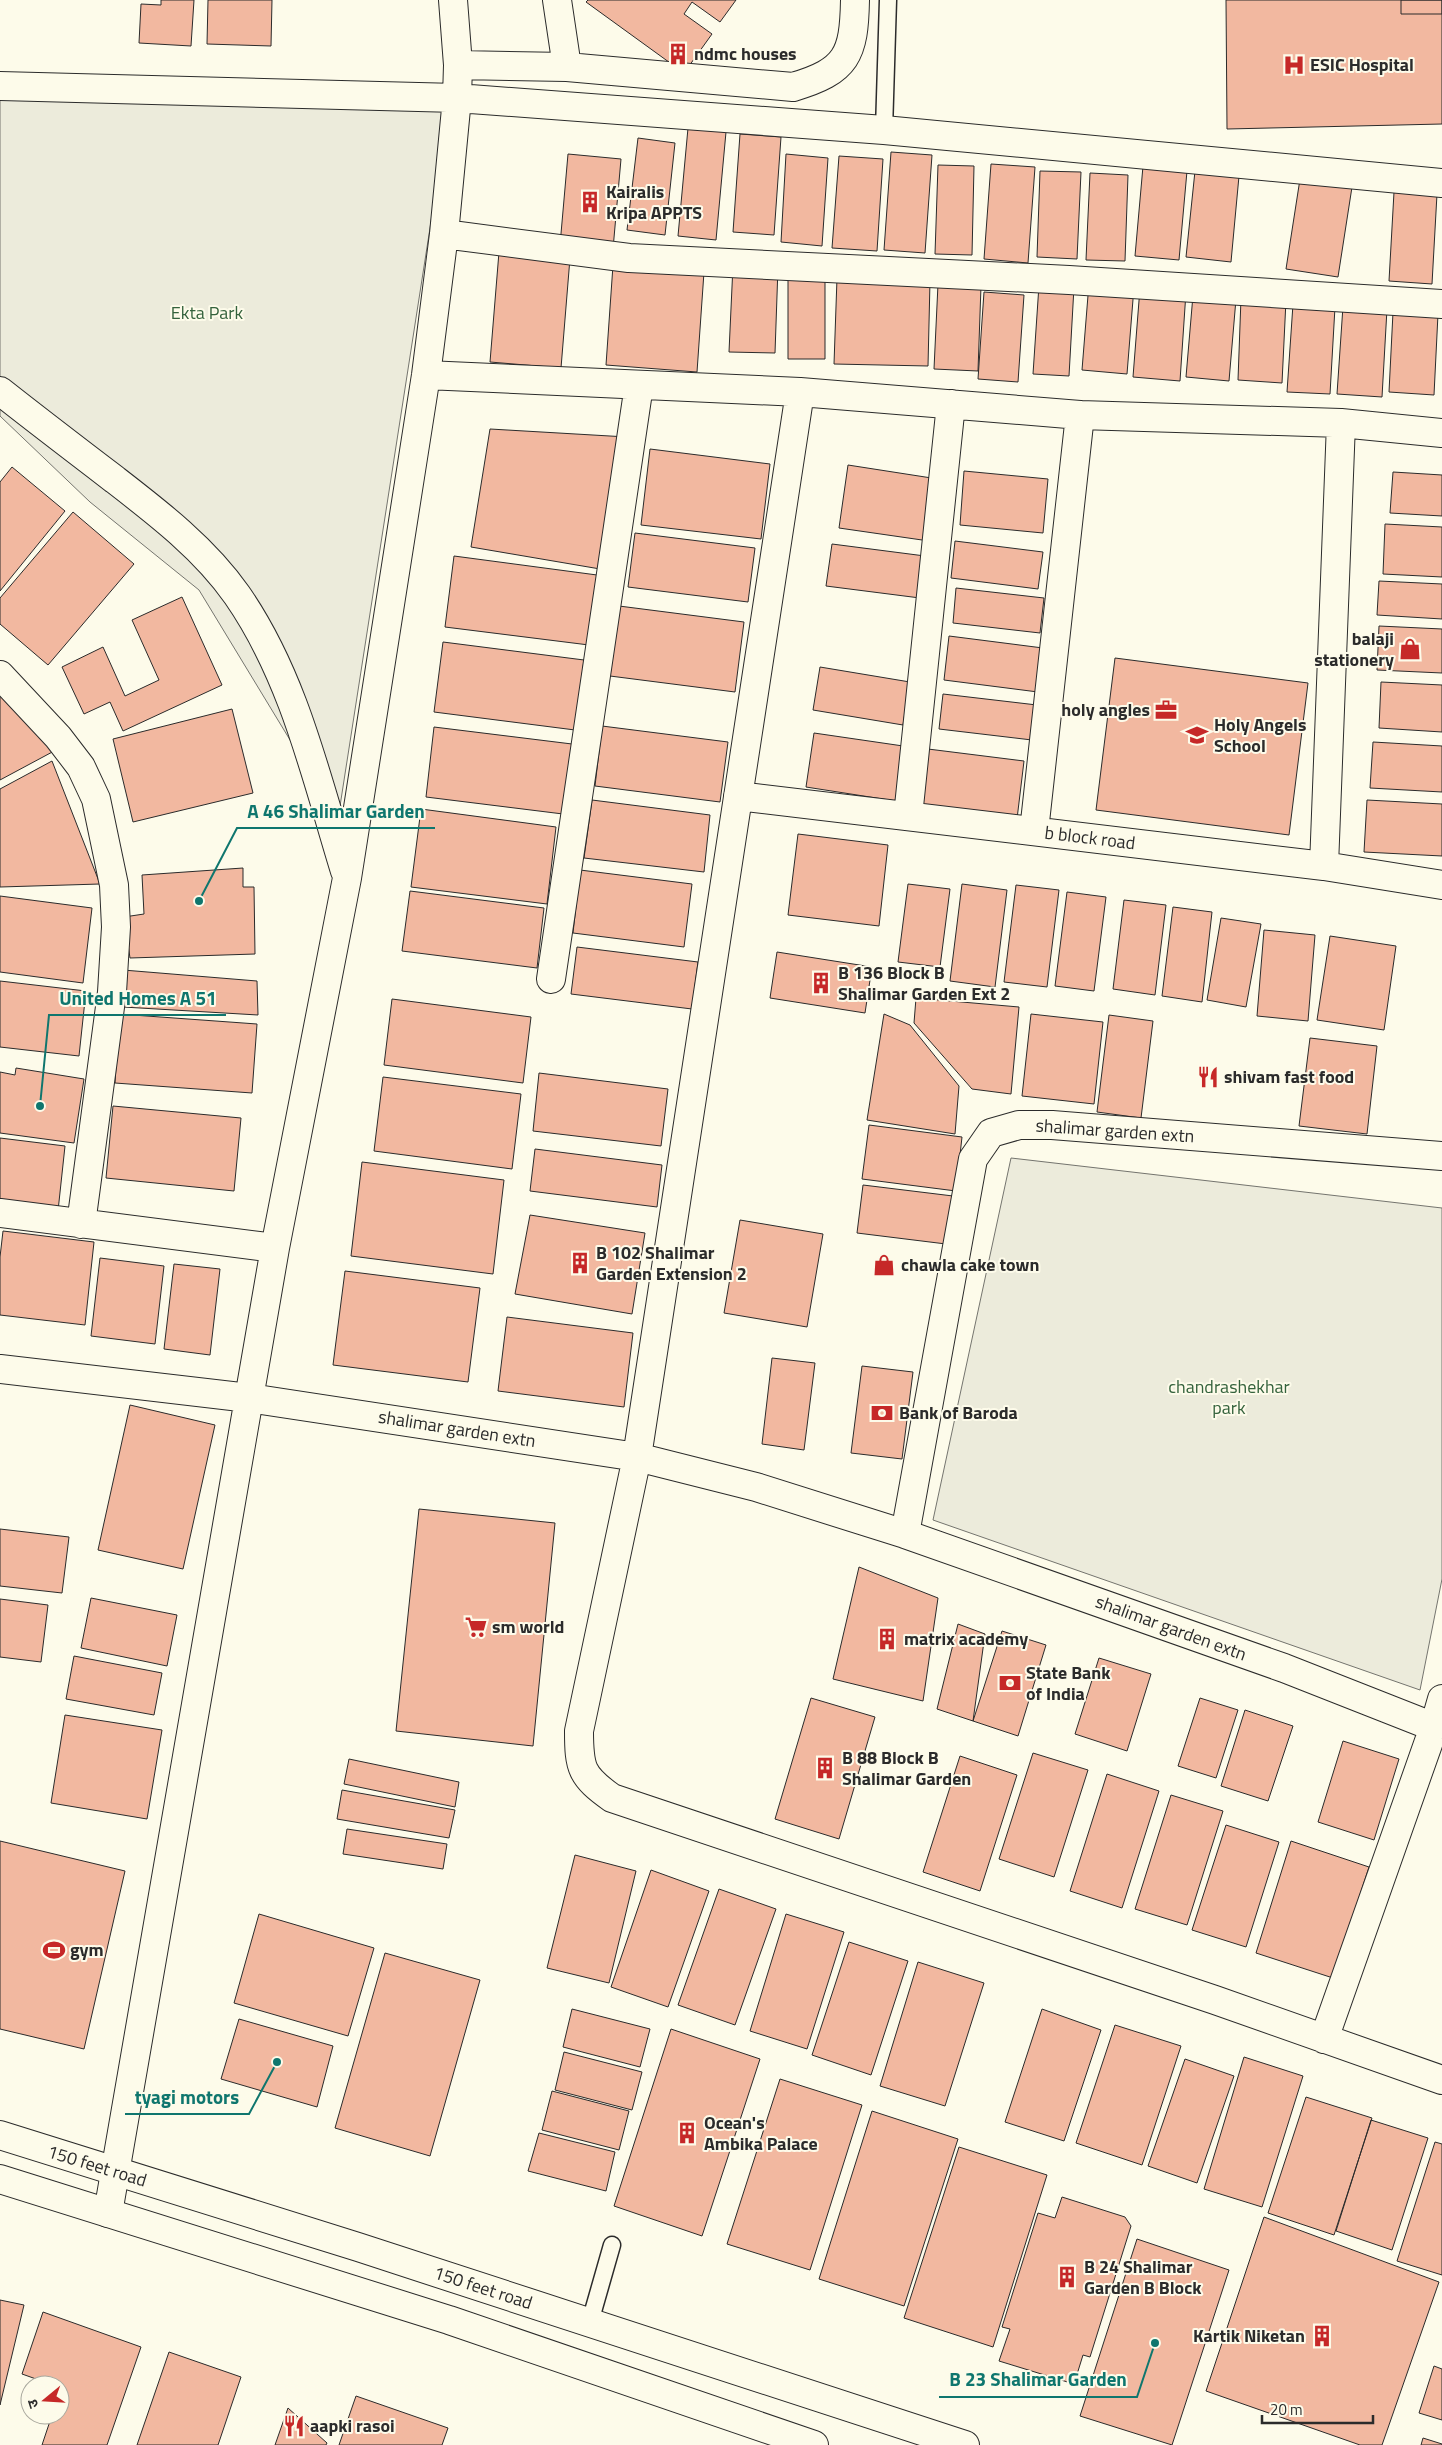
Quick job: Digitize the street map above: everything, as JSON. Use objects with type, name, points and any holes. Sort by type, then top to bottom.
[{"type":"street","points":[[108,2213],[275,1248],[347,878],[426,375],[444,234],[457,98],[458,65],[453,0]]},
{"type":"street","points":[[557,0],[567,67]]},
{"type":"street","points":[[458,65],[567,67],[793,87],[826,76],[838,65],[849,50],[854,29],[855,0]]},
{"type":"street","points":[[0,86],[457,98],[884,130],[1442,183]]},
{"type":"street","points":[[444,234],[629,258],[1069,280],[1442,304]]},
{"type":"street","points":[[426,375],[800,392],[1080,415],[1341,423],[1442,433]]},
{"type":"street","points":[[551,979],[638,384]]},
{"type":"street","points":[[0,391],[180,533],[211,563],[237,594],[266,642],[297,714],[347,878]]},
{"type":"street","points":[[800,392],[637,1457],[579,1731],[579,1760],[590,1782],[612,1798],[1442,2080]]},
{"type":"street","points":[[908,816],[951,404]]},
{"type":"street","points":[[1034,832],[1080,415]]},
{"type":"street","points":[[1324,866],[1341,423]]},
{"type":"street","points":[[0,675],[58,738],[80,767],[96,800],[114,885],[116,927],[112,992],[81,1224]]},
{"type":"street","name":"b block road","points":[[738,796],[1324,866],[1442,885]]},
{"type":"street","name":"shalimar garden extn","points":[[905,1534],[973,1159],[991,1133],[1019,1125],[1052,1125],[1442,1156]]},
{"type":"street","points":[[0,1213],[275,1248]]},
{"type":"street","name":"shalimar garden extn","points":[[0,1369],[249,1398],[637,1457],[756,1487],[905,1534],[1284,1668],[1434,1728]]},
{"type":"street","points":[[1324,2039],[1434,1728],[1442,1699]]},
{"type":"street","name":"150 feet road","points":[[0,2135],[590,2322],[965,2445]]},
{"type":"street","points":[[0,2179],[449,2320],[814,2445]]},
{"type":"lane","points":[[884,130],[888,0]]},
{"type":"lane","points":[[590,2322],[612,2245]]},
{"type":"green space","name":"Ekta Park","points":[[0,98],[449,106],[338,819],[199,590],[90,502],[0,416]]},
{"type":"green space","name":"chandrashekhar park","points":[[1011,1158],[1442,1208],[1442,1579],[1420,1690],[933,1520]]},
{"type":"building","points":[[161,0],[194,0],[191,46],[139,43],[141,4],[161,5]]},
{"type":"building","points":[[208,0],[272,0],[271,46],[207,44]]},
{"type":"building","name":"ndmc houses","points":[[588,0],[736,0],[720,22],[692,2],[684,14],[712,34],[684,73],[586,2]]},
{"type":"building","name":"ESIC Hospital","points":[[1226,0],[1442,0],[1442,124],[1227,129]]},
{"type":"building","points":[[1401,0],[1442,0],[1442,14],[1401,14]]},
{"type":"building","points":[[688,128],[726,132],[716,240],[678,236]]},
{"type":"building","points":[[740,134],[781,137],[774,235],[733,232]]},
{"type":"building","points":[[638,138],[675,143],[665,235],[627,230]]},
{"type":"building","points":[[891,152],[932,155],[925,253],[884,250]]},
{"type":"building","name":"Kairalis Kripa APPTS","points":[[568,154],[621,159],[613,249],[560,245]]},
{"type":"building","points":[[786,154],[828,158],[822,246],[781,242]]},
{"type":"building","points":[[839,156],[883,159],[877,251],[832,248]]},
{"type":"building","points":[[991,164],[1035,167],[1028,263],[984,259]]},
{"type":"building","points":[[938,165],[974,166],[972,255],[935,254]]},
{"type":"building","points":[[1143,166],[1187,171],[1179,260],[1135,256]]},
{"type":"building","points":[[1040,171],[1081,172],[1077,259],[1037,257]]},
{"type":"building","points":[[1195,171],[1239,176],[1231,262],[1186,257]]},
{"type":"building","points":[[1090,173],[1128,175],[1125,261],[1086,260]]},
{"type":"building","points":[[1300,179],[1352,187],[1338,277],[1286,269]]},
{"type":"building","points":[[1394,192],[1437,194],[1432,284],[1389,281]]},
{"type":"building","points":[[499,252],[570,258],[561,368],[490,362]]},
{"type":"building","points":[[613,265],[704,272],[697,372],[606,365]]},
{"type":"building","points":[[733,265],[778,267],[775,353],[729,352]]},
{"type":"building","points":[[788,274],[825,275],[825,359],[788,359]]},
{"type":"building","points":[[837,278],[930,281],[928,366],[834,364]]},
{"type":"building","points":[[1089,283],[1134,287],[1127,374],[1082,370]]},
{"type":"building","points":[[938,284],[981,286],[978,371],[934,369]]},
{"type":"building","points":[[1039,285],[1074,287],[1069,376],[1033,374]]},
{"type":"building","points":[[1140,288],[1186,292],[1180,381],[1133,377]]},
{"type":"building","points":[[984,292],[1024,295],[1018,382],[978,379]]},
{"type":"building","points":[[1193,295],[1236,299],[1229,381],[1186,377]]},
{"type":"building","points":[[1241,298],[1286,300],[1282,383],[1238,380]]},
{"type":"building","points":[[1293,304],[1335,307],[1330,394],[1287,392]]},
{"type":"building","points":[[1343,306],[1387,309],[1382,397],[1337,394]]},
{"type":"building","points":[[1393,312],[1438,314],[1434,395],[1389,392]]},
{"type":"building","points":[[490,429],[627,437],[606,570],[471,547]]},
{"type":"building","points":[[650,449],[770,464],[761,539],[641,525]]},
{"type":"building","points":[[848,465],[938,479],[929,541],[839,528]]},
{"type":"building","points":[[12,467],[65,511],[0,591],[0,482]]},
{"type":"building","points":[[964,471],[1048,479],[1043,533],[960,525]]},
{"type":"building","points":[[1393,472],[1442,475],[1442,516],[1390,513]]},
{"type":"building","points":[[73,512],[134,564],[48,665],[0,624],[0,598]]},
{"type":"building","points":[[1385,524],[1442,527],[1442,577],[1383,574]]},
{"type":"building","points":[[635,533],[755,548],[748,602],[628,587]]},
{"type":"building","points":[[955,541],[1043,552],[1038,589],[951,578]]},
{"type":"building","points":[[832,544],[925,556],[920,598],[826,586]]},
{"type":"building","points":[[454,556],[597,575],[589,645],[445,627]]},
{"type":"building","points":[[1379,581],[1442,584],[1442,619],[1377,615]]},
{"type":"building","points":[[956,588],[1044,598],[1040,633],[953,623]]},
{"type":"building","points":[[182,597],[222,685],[123,731],[110,702],[84,714],[62,667],[103,647],[125,696],[159,680],[132,620]]},
{"type":"building","points":[[619,606],[744,622],[735,692],[610,676]]},
{"type":"building","name":"balaji stationery","points":[[1379,626],[1442,629],[1442,673],[1377,670]]},
{"type":"building","points":[[949,636],[1043,648],[1038,692],[944,680]]},
{"type":"building","points":[[443,642],[584,660],[575,730],[434,712]]},
{"type":"building","points":[[1115,658],[1308,683],[1289,835],[1096,810]]},
{"type":"building","points":[[820,667],[910,682],[903,725],[813,710]]},
{"type":"building","points":[[1381,682],[1442,685],[1442,732],[1379,728]]},
{"type":"building","points":[[0,689],[56,750],[0,780]]},
{"type":"building","points":[[943,694],[1037,705],[1032,740],[939,729]]},
{"type":"building","points":[[232,709],[253,793],[133,822],[113,739]]},
{"type":"building","points":[[602,726],[728,742],[720,802],[595,786]]},
{"type":"building","points":[[434,727],[572,744],[563,814],[426,797]]},
{"type":"building","points":[[814,733],[910,747],[902,802],[806,787]]},
{"type":"building","points":[[1373,742],[1442,746],[1442,792],[1370,788]]},
{"type":"building","points":[[928,749],[1024,761],[1017,819],[921,806]]},
{"type":"building","points":[[52,761],[100,884],[0,887],[0,789]]},
{"type":"building","points":[[592,800],[710,815],[704,872],[584,858]]},
{"type":"building","points":[[1367,800],[1442,804],[1442,856],[1364,852]]},
{"type":"building","points":[[421,809],[556,827],[547,904],[411,887]]},
{"type":"building","points":[[798,834],[888,845],[879,926],[788,915]]},
{"type":"building","points":[[243,868],[243,887],[254,887],[255,954],[130,958],[124,917],[144,914],[142,875]]},
{"type":"building","points":[[580,870],[692,884],[684,947],[573,933]]},
{"type":"building","points":[[908,884],[950,889],[940,967],[898,962]]},
{"type":"building","points":[[962,884],[1007,890],[995,987],[950,981]]},
{"type":"building","points":[[1016,885],[1059,890],[1047,987],[1004,982]]},
{"type":"building","points":[[410,891],[544,908],[537,968],[402,951]]},
{"type":"building","points":[[1067,892],[1106,897],[1094,991],[1055,986]]},
{"type":"building","points":[[0,896],[92,908],[83,983],[0,972]]},
{"type":"building","points":[[1124,900],[1166,905],[1155,995],[1113,989]]},
{"type":"building","points":[[1173,907],[1212,912],[1202,1002],[1162,996]]},
{"type":"building","points":[[1221,918],[1261,924],[1246,1007],[1207,1000]]},
{"type":"building","points":[[1264,930],[1315,935],[1308,1021],[1257,1016]]},
{"type":"building","points":[[1330,936],[1396,946],[1384,1030],[1317,1020]]},
{"type":"building","points":[[577,947],[698,962],[692,1009],[571,994]]},
{"type":"building","name":"B 136 Block B Shalimar Garden Ext 2","points":[[777,952],[872,967],[865,1013],[770,998]]},
{"type":"building","points":[[123,970],[257,981],[258,1015],[123,1007]]},
{"type":"building","points":[[0,981],[86,991],[79,1056],[0,1047]]},
{"type":"building","points":[[916,998],[1019,1007],[1011,1094],[972,1089],[914,1023]]},
{"type":"building","points":[[392,999],[531,1017],[523,1083],[384,1065]]},
{"type":"building","points":[[119,1014],[257,1024],[252,1093],[115,1083]]},
{"type":"building","points":[[884,1014],[910,1025],[959,1086],[955,1134],[867,1120]]},
{"type":"building","points":[[1031,1014],[1103,1022],[1094,1104],[1022,1096]]},
{"type":"building","points":[[1109,1015],[1153,1021],[1141,1118],[1097,1112]]},
{"type":"building","points":[[1310,1038],[1377,1046],[1367,1134],[1299,1126]]},
{"type":"building","points":[[16,1068],[84,1079],[74,1143],[0,1133],[0,1072],[15,1075]]},
{"type":"building","points":[[539,1073],[668,1089],[661,1146],[533,1131]]},
{"type":"building","points":[[383,1077],[521,1094],[512,1169],[374,1151]]},
{"type":"building","points":[[113,1106],[241,1118],[234,1191],[106,1178]]},
{"type":"building","points":[[869,1125],[962,1137],[956,1191],[862,1179]]},
{"type":"building","points":[[0,1138],[65,1146],[58,1211],[0,1204]]},
{"type":"building","points":[[535,1149],[662,1165],[657,1207],[530,1191]]},
{"type":"building","points":[[362,1162],[504,1180],[493,1274],[351,1256]]},
{"type":"building","points":[[863,1185],[953,1196],[946,1244],[857,1233]]},
{"type":"building","name":"B 102 Shalimar Garden Extension 2","points":[[530,1215],[645,1233],[632,1314],[515,1294]]},
{"type":"building","points":[[740,1220],[823,1234],[807,1327],[724,1313]]},
{"type":"building","points":[[3,1231],[94,1242],[85,1325],[0,1315],[0,1257]]},
{"type":"building","points":[[100,1258],[164,1266],[155,1344],[91,1336]]},
{"type":"building","points":[[174,1264],[220,1269],[210,1355],[164,1349]]},
{"type":"building","points":[[345,1271],[480,1288],[468,1382],[333,1365]]},
{"type":"building","points":[[507,1317],[633,1333],[624,1407],[498,1391]]},
{"type":"building","points":[[772,1358],[815,1363],[804,1450],[762,1444]]},
{"type":"building","name":"Bank of Baroda","points":[[862,1366],[913,1372],[902,1459],[851,1453]]},
{"type":"building","points":[[130,1405],[215,1425],[183,1569],[98,1550]]},
{"type":"building","name":"sm world","points":[[419,1509],[555,1523],[533,1746],[396,1731]]},
{"type":"building","points":[[0,1529],[69,1537],[62,1593],[0,1586]]},
{"type":"building","name":"matrix academy","points":[[859,1567],[938,1598],[923,1701],[833,1679]]},
{"type":"building","points":[[91,1598],[177,1615],[167,1666],[81,1648]]},
{"type":"building","points":[[0,1599],[48,1605],[41,1662],[0,1657]]},
{"type":"building","name":"State Bank of India","points":[[958,1624],[985,1634],[973,1721],[937,1709]]},
{"type":"building","name":"State Bank of India","points":[[1002,1631],[1046,1645],[1018,1736],[973,1721]]},
{"type":"building","points":[[74,1656],[162,1673],[154,1715],[66,1699]]},
{"type":"building","points":[[1099,1658],[1151,1674],[1127,1751],[1075,1734]]},
{"type":"building","name":"B 88 Block B Shalimar Garden","points":[[811,1698],[875,1717],[839,1839],[775,1819]]},
{"type":"building","points":[[1200,1698],[1238,1710],[1216,1778],[1178,1766]]},
{"type":"building","points":[[1245,1710],[1293,1726],[1268,1801],[1221,1786]]},
{"type":"building","points":[[65,1715],[162,1730],[147,1819],[51,1803]]},
{"type":"building","points":[[1343,1741],[1399,1759],[1374,1840],[1318,1822]]},
{"type":"building","points":[[1033,1753],[1088,1770],[1054,1877],[999,1859]]},
{"type":"building","points":[[960,1756],[1017,1775],[980,1891],[923,1872]]},
{"type":"building","points":[[349,1759],[459,1782],[455,1807],[344,1784]]},
{"type":"building","points":[[1107,1774],[1159,1791],[1122,1908],[1070,1891]]},
{"type":"building","points":[[342,1790],[455,1810],[449,1838],[337,1819]]},
{"type":"building","points":[[1171,1795],[1223,1811],[1187,1925],[1135,1909]]},
{"type":"building","points":[[1226,1825],[1279,1842],[1246,1947],[1192,1930]]},
{"type":"building","points":[[347,1829],[447,1844],[443,1869],[343,1854]]},
{"type":"building","name":"gym","points":[[0,1841],[125,1871],[84,2049],[0,2029]]},
{"type":"building","points":[[1291,1841],[1369,1867],[1333,1978],[1256,1953]]},
{"type":"building","points":[[575,1855],[636,1871],[609,1983],[547,1968]]},
{"type":"building","points":[[651,1870],[709,1891],[668,2007],[611,1987]]},
{"type":"building","points":[[719,1889],[776,1909],[735,2025],[678,2005]]},
{"type":"building","points":[[259,1914],[374,1948],[348,2036],[234,2003]]},
{"type":"building","points":[[786,1914],[844,1932],[807,2049],[750,2031]]},
{"type":"building","points":[[849,1942],[908,1961],[871,2075],[812,2055]]},
{"type":"building","points":[[385,1953],[480,1980],[430,2156],[335,2128]]},
{"type":"building","points":[[918,1962],[984,1983],[945,2106],[880,2086]]},
{"type":"building","points":[[572,2009],[650,2029],[640,2067],[563,2047]]},
{"type":"building","points":[[1042,2009],[1101,2030],[1064,2141],[1005,2122]]},
{"type":"building","points":[[239,2019],[333,2046],[317,2107],[221,2079]]},
{"type":"building","points":[[1115,2025],[1181,2046],[1142,2165],[1076,2143]]},
{"type":"building","name":"Ocean's Ambika Palace","points":[[671,2029],[760,2059],[702,2236],[614,2206]]},
{"type":"building","points":[[564,2052],[642,2072],[632,2110],[555,2090]]},
{"type":"building","points":[[1244,2057],[1303,2076],[1262,2207],[1204,2189]]},
{"type":"building","points":[[1185,2059],[1234,2076],[1197,2183],[1148,2166]]},
{"type":"building","points":[[780,2079],[862,2105],[810,2270],[727,2244]]},
{"type":"building","points":[[552,2091],[629,2111],[619,2150],[542,2130]]},
{"type":"building","points":[[1306,2097],[1372,2118],[1334,2235],[1268,2213]]},
{"type":"building","points":[[872,2111],[958,2139],[904,2306],[819,2279]]},
{"type":"building","points":[[1371,2120],[1428,2138],[1392,2250],[1336,2231]]},
{"type":"building","points":[[539,2133],[615,2152],[606,2191],[528,2171]]},
{"type":"building","points":[[1435,2142],[1442,2144],[1442,2275],[1397,2261]]},
{"type":"building","points":[[959,2147],[1047,2175],[993,2347],[904,2318]]},
{"type":"building","name":"B 24 Shalimar Garden B Block","points":[[1062,2197],[1125,2217],[1131,2226],[1090,2357],[1083,2355],[1074,2384],[999,2361],[1010,2329],[1002,2327],[1038,2213],[1055,2218]]},
{"type":"building","name":"Kartik Niketan","points":[[1264,2217],[1439,2282],[1382,2445],[1360,2445],[1206,2391]]},
{"type":"building","points":[[1137,2239],[1229,2270],[1172,2445],[1080,2416]]},
{"type":"building","points":[[0,2300],[24,2305],[0,2405]]},
{"type":"building","points":[[43,2312],[141,2347],[107,2445],[42,2445],[49,2425],[70,2425],[70,2375],[22,2374]]},
{"type":"building","points":[[169,2352],[241,2377],[218,2445],[137,2445]]},
{"type":"building","points":[[1434,2366],[1442,2369],[1442,2420],[1419,2413]]},
{"type":"building","points":[[356,2396],[448,2428],[442,2445],[339,2445]]},
{"type":"building","name":"aapki rasoi","points":[[288,2408],[327,2443],[326,2445],[275,2445]]},
{"type":"building","points":[[1423,2438],[1442,2444],[1442,2445],[1421,2445]]},
{"type":"place","name":"ndmc houses","points":[[678,54]]},
{"type":"place","name":"ESIC Hospital","points":[[1294,65]]},
{"type":"place","name":"Kairalis Kripa APPTS","points":[[590,202]]},
{"type":"place","name":"balaji stationery","points":[[1410,649]]},
{"type":"place","name":"holy angles","points":[[1166,710]]},
{"type":"place","name":"Holy Angels School","points":[[1197,735]]},
{"type":"place","name":"A 46 Shalimar Garden","points":[[199,901]]},
{"type":"place","name":"B 136 Block B Shalimar Garden Ext 2","points":[[821,983]]},
{"type":"place","name":"shivam fast food","points":[[1208,1077]]},
{"type":"place","name":"United Homes A 51","points":[[40,1106]]},
{"type":"place","name":"B 102 Shalimar Garden Extension 2","points":[[580,1263]]},
{"type":"place","name":"chawla cake town","points":[[884,1265]]},
{"type":"place","name":"Bank of Baroda","points":[[882,1413]]},
{"type":"place","name":"sm world","points":[[476,1627]]},
{"type":"place","name":"matrix academy","points":[[887,1639]]},
{"type":"place","name":"State Bank of India","points":[[1010,1683]]},
{"type":"place","name":"B 88 Block B Shalimar Garden","points":[[825,1768]]},
{"type":"place","name":"gym","points":[[54,1950]]},
{"type":"place","name":"tyagi motors","points":[[277,2062]]},
{"type":"place","name":"Ocean's Ambika Palace","points":[[687,2133]]},
{"type":"place","name":"B 24 Shalimar Garden B Block","points":[[1067,2277]]},
{"type":"place","name":"Kartik Niketan","points":[[1322,2336]]},
{"type":"place","name":"B 23 Shalimar Garden","points":[[1155,2343]]},
{"type":"place","name":"aapki rasoi","points":[[294,2426]]}]
